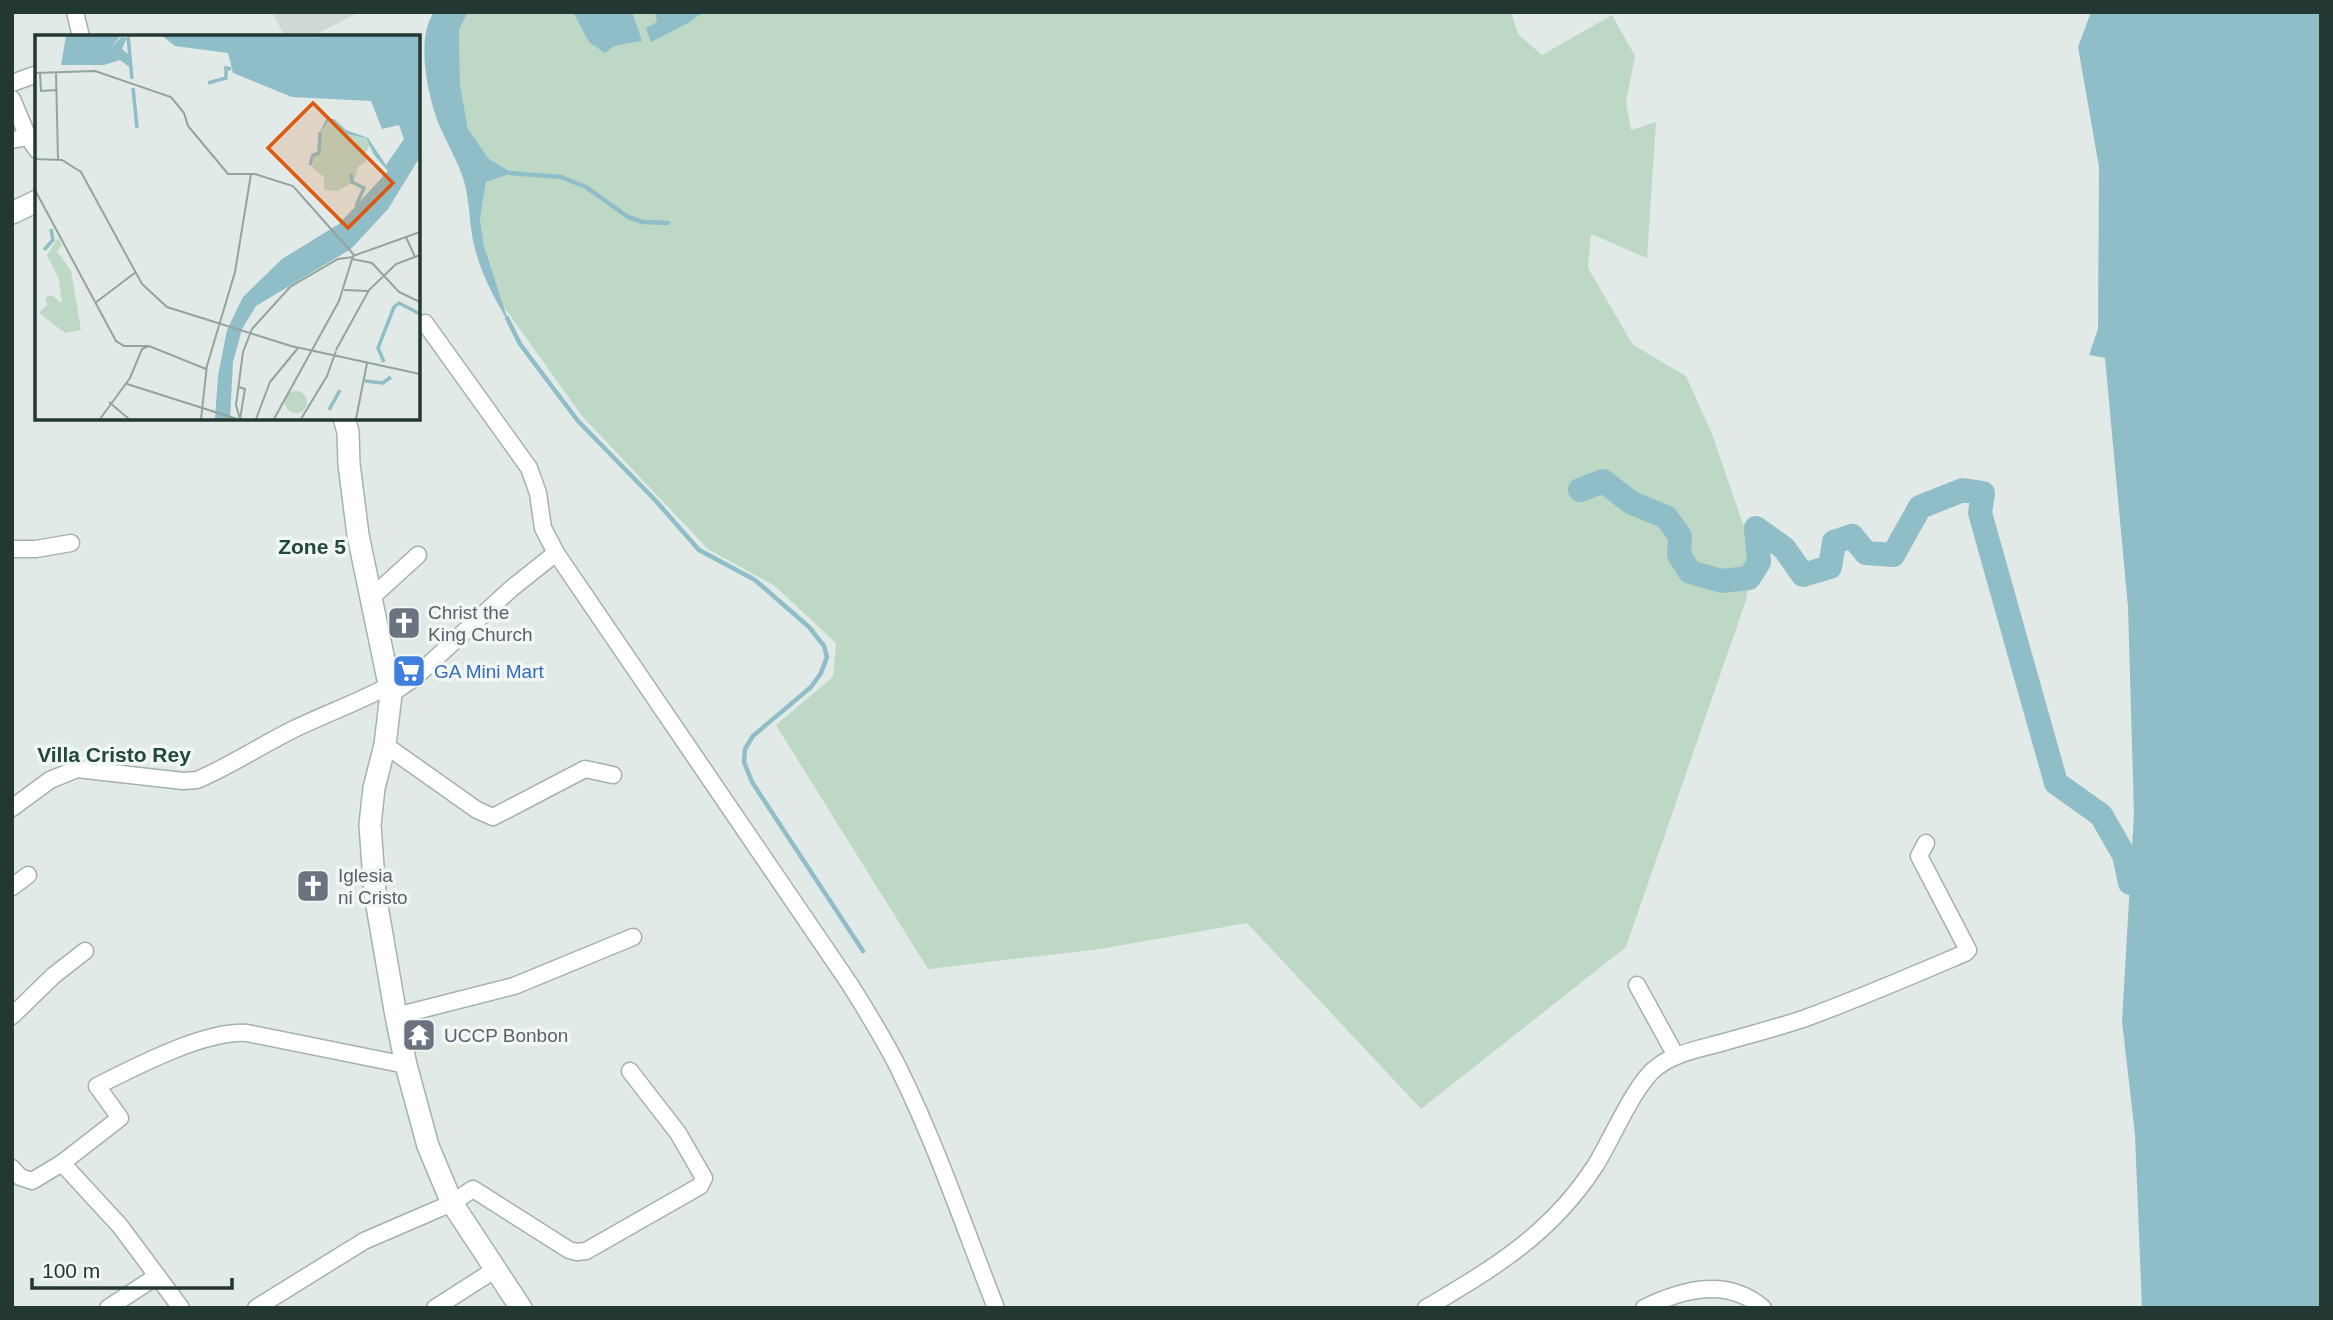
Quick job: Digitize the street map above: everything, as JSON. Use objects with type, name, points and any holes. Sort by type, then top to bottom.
[{"type":"street","points":[[75,12],[81,35]]},
{"type":"street","points":[[12,83],[35,75]]},
{"type":"street","points":[[12,99],[26,143]]},
{"type":"street","points":[[12,213],[35,202]]},
{"type":"street","points":[[425,323],[529,468],[538,493],[543,527],[556,553],[849,983],[881,1035],[901,1072],[996,1308]]},
{"type":"street","points":[[345,420],[358,535],[390,689],[385,746],[371,809],[371,849],[375,894],[396,1016],[428,1146],[452,1203],[521,1308]]},
{"type":"street","points":[[12,549],[36,549],[71,543]]},
{"type":"street","points":[[12,808],[50,780],[77,769],[183,781],[197,780],[326,713],[413,680],[512,588],[556,553]]},
{"type":"street","points":[[372,597],[418,555]]},
{"type":"street","points":[[385,746],[477,810],[493,817],[585,769],[613,775]]},
{"type":"street","points":[[1426,1308],[1497,1266],[1536,1236],[1594,1167],[1647,1076],[1657,1066],[1676,1056],[1802,1019],[1965,953],[1968,950],[1919,856],[1926,843]]},
{"type":"street","points":[[12,887],[28,875]]},
{"type":"street","points":[[396,1016],[514,986],[633,937]]},
{"type":"street","points":[[12,1016],[53,976],[85,951]]},
{"type":"street","points":[[1636,985],[1676,1056]]},
{"type":"street","points":[[12,1168],[20,1177],[32,1181],[62,1163],[120,1118],[97,1086],[186,1046],[223,1035],[247,1033],[406,1065]]},
{"type":"street","points":[[256,1308],[364,1241],[452,1203],[475,1190],[569,1250],[577,1252],[586,1251],[700,1186],[704,1178],[687,1146],[630,1071]]},
{"type":"street","points":[[62,1163],[120,1226],[181,1308]]},
{"type":"street","points":[[435,1308],[496,1269]]},
{"type":"street","points":[[108,1308],[157,1276]]},
{"type":"street","points":[[1644,1308],[1672,1294],[1708,1288],[1728,1289],[1753,1299],[1763,1308]]},
{"type":"shaded area","points":[[272,12],[360,12],[315,35],[284,35]]},
{"type":"green space","points":[[468,12],[1511,12],[1518,34],[1542,55],[1612,15],[1635,56],[1626,102],[1631,130],[1656,122],[1647,258],[1591,234],[1588,268],[1633,345],[1686,376],[1712,434],[1754,556],[1746,600],[1626,947],[1421,1109],[1247,923],[1100,949],[928,969],[776,725],[833,677],[836,643],[775,586],[708,549],[582,416],[504,307],[484,246],[480,219],[486,182],[513,173],[489,159],[468,129],[460,84],[459,30]]},
{"type":"water","points":[[434,12],[468,12],[459,30],[460,84],[468,129],[489,159],[513,173],[486,182],[480,219],[484,246],[509,323],[480,266],[472,237],[464,181],[431,101],[424,53],[428,24]]},
{"type":"water","points":[[573,12],[632,12],[642,41],[614,46],[605,53],[589,42]]},
{"type":"water","points":[[655,12],[703,12],[690,22],[651,42],[646,28],[657,22]]},
{"type":"water","points":[[2091,12],[2321,12],[2321,1308],[2142,1308],[2135,1135],[2122,1021],[2134,814],[2128,607],[2105,358],[2089,355],[2098,329],[2099,167],[2078,47]]},
{"type":"waterway","points":[[510,173],[561,177],[586,187],[628,217],[643,222],[668,223]]},
{"type":"waterway","points":[[507,318],[520,344],[578,421],[656,501],[699,550],[755,580],[809,627],[824,646],[827,657],[821,673],[811,687],[753,736],[745,749],[744,762],[752,782],[863,951]]},
{"type":"waterway","points":[[1580,490],[1603,481],[1632,503],[1666,517],[1680,536],[1679,555],[1690,572],[1722,581],[1749,578],[1759,562],[1756,528],[1784,548],[1803,575],[1830,567],[1834,542],[1852,536],[1866,553],[1893,555],[1920,507],[1963,490],[1983,493],[1980,513],[2056,783],[2101,815],[2124,855],[2130,883]]},
{"type":"place","name":"Christ the King Church","points":[[404,623]]},
{"type":"place","name":"GA Mini Mart","points":[[409,671]]},
{"type":"place","name":"Iglesia ni Cristo","points":[[313,886]]},
{"type":"place","name":"UCCP Bonbon","points":[[419,1035]]},
{"type":"district","name":"Zone 5","points":[[312,547]]},
{"type":"district","name":"Villa Cristo Rey","points":[[114,755]]}]
